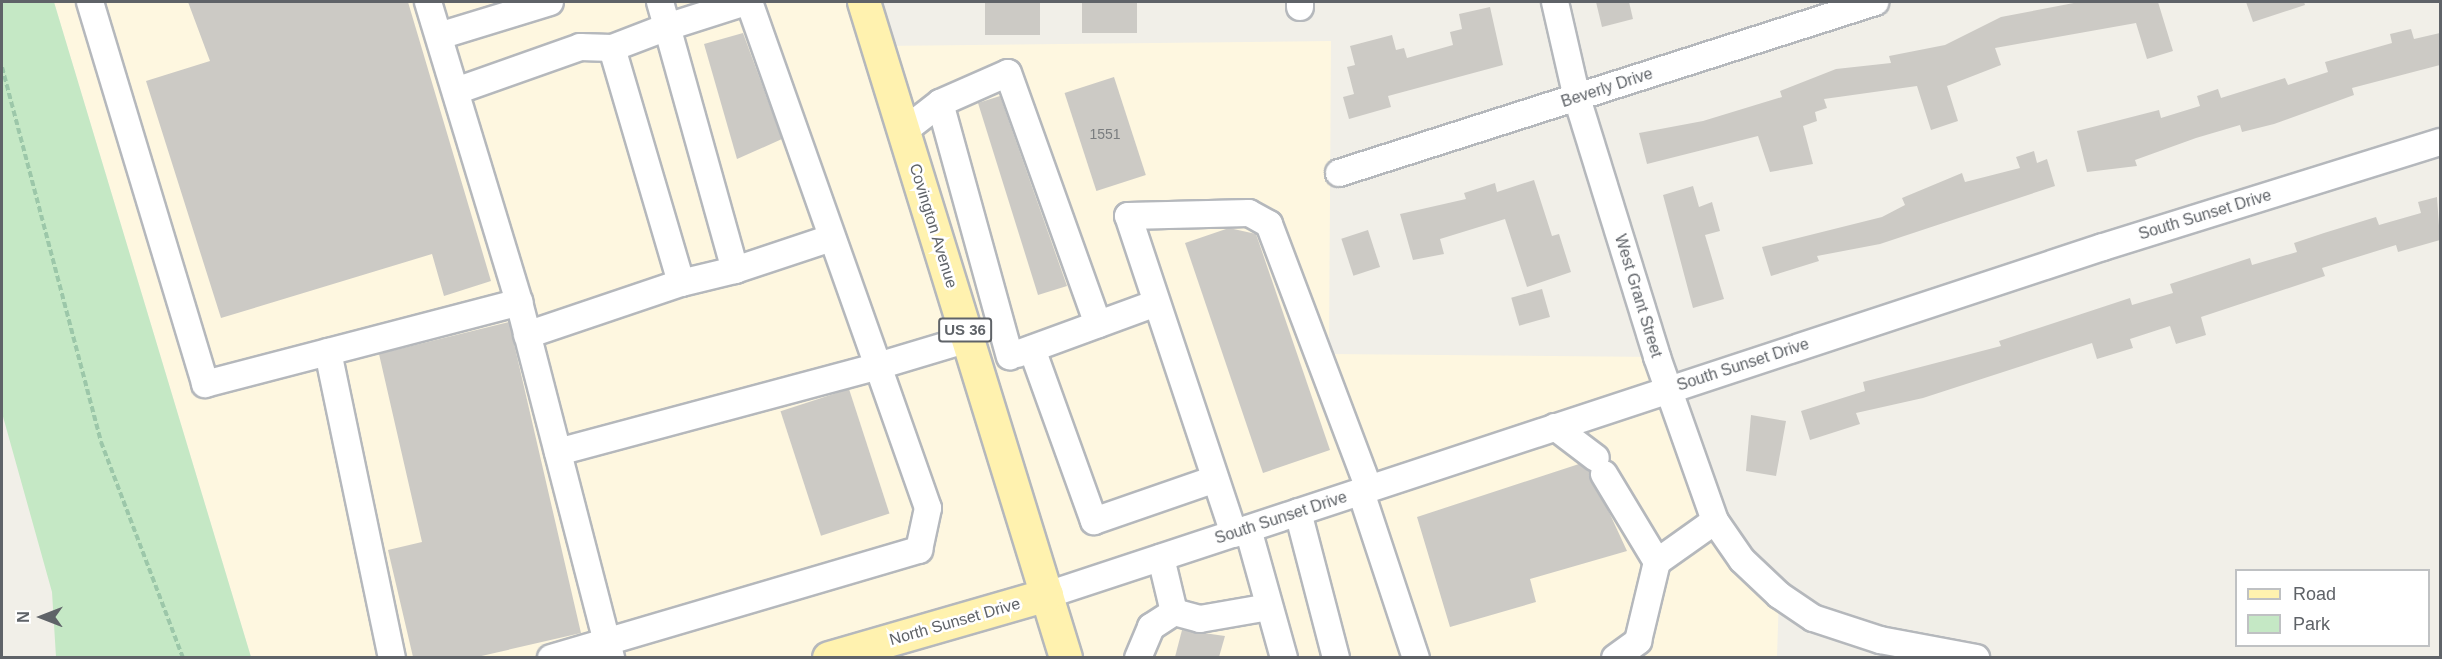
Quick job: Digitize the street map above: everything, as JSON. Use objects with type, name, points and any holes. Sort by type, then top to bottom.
[{"type":"main road","name":"Covington Avenue","points":[[864,2],[1066,657]]},
{"type":"main road","name":"North Sunset Drive","points":[[829,657],[1047,596]]},
{"type":"street","points":[[90,2],[206,384],[519,302]]},
{"type":"street","points":[[428,2],[519,302],[609,651]]},
{"type":"street","points":[[439,36],[550,2]]},
{"type":"street","points":[[660,2],[735,270]]},
{"type":"street","points":[[456,91],[580,47],[612,48],[667,27],[748,2],[928,508],[919,550],[609,651],[551,657]]},
{"type":"street","name":"West Grant Street","points":[[1555,2],[1577,98],[1667,390],[1715,521],[1742,560],[1779,596],[1813,618],[1925,652],[1976,657]]},
{"type":"street","name":"Beverly Drive","points":[[1339,173],[1875,2]]},
{"type":"street","points":[[612,48],[681,284]]},
{"type":"street","points":[[904,131],[940,103],[1008,73],[1098,324]]},
{"type":"street","points":[[940,103],[1021,353],[1094,521],[1215,478]]},
{"type":"street","name":"South Sunset Drive","points":[[1047,596],[1667,390],[2440,142]]},
{"type":"street","points":[[1284,657],[1269,607],[1241,531],[1215,478],[1128,216],[1249,213],[1269,224],[1365,490],[1416,657]]},
{"type":"street","points":[[527,335],[831,238]]},
{"type":"street","points":[[558,452],[878,366],[972,353],[1021,353],[1156,303]]},
{"type":"street","points":[[328,352],[392,657]]},
{"type":"street","points":[[1555,427],[1600,466],[1657,562]]},
{"type":"street","points":[[1298,512],[1336,657]]},
{"type":"street","points":[[1615,657],[1638,641],[1657,562],[1715,521]]},
{"type":"street","points":[[1161,558],[1174,612]]},
{"type":"street","points":[[1138,657],[1151,627],[1174,612],[1200,619],[1269,607]]},
{"type":"path","points":[[2,67],[101,442],[183,657]]},
{"type":"shaded area","points":[[54,2],[864,2],[878,46],[1331,41],[1329,354],[1657,357],[1715,521],[1779,595],[1777,657],[251,657]]},
{"type":"green space","points":[[2,2],[54,2],[251,657],[56,657],[52,592],[2,413]]},
{"type":"building","points":[[188,2],[408,2],[491,281],[444,296],[432,254],[221,318],[146,81],[210,61]]},
{"type":"building","points":[[985,2],[1040,2],[1040,35],[985,35]]},
{"type":"building","points":[[1082,2],[1137,2],[1137,33],[1082,33]]},
{"type":"building","points":[[1596,2],[1629,2],[1633,19],[1602,27]]},
{"type":"building","points":[[2079,2],[2158,2],[2173,51],[2147,59],[2136,23],[1995,48],[2001,65],[1947,86],[1958,121],[1931,130],[1917,86],[1824,99],[1827,108],[1815,112],[1817,121],[1803,126],[1813,164],[1770,172],[1758,136],[1647,164],[1639,133],[1703,121],[1782,97],[1780,91],[1836,69],[1891,63],[1889,56],[1945,45],[2001,17]]},
{"type":"building","points":[[2246,2],[2304,2],[2305,5],[2253,22]]},
{"type":"building","points":[[1490,7],[1503,65],[1388,96],[1391,107],[1349,119],[1343,97],[1354,94],[1347,67],[1355,65],[1350,46],[1392,35],[1396,50],[1404,48],[1407,58],[1453,45],[1450,32],[1462,29],[1459,14]]},
{"type":"building","points":[[2411,29],[2414,39],[2440,33],[2440,65],[2352,88],[2354,95],[2274,124],[2242,132],[2240,125],[2196,138],[2135,160],[2137,166],[2087,172],[2077,131],[2159,110],[2161,118],[2200,106],[2197,96],[2218,89],[2221,98],[2285,78],[2288,85],[2328,72],[2325,62],[2392,43],[2390,34]]},
{"type":"building","points":[[743,33],[782,139],[737,159],[704,44]]},
{"type":"building","points":[[1114,77],[1146,175],[1096,191],[1065,93]]},
{"type":"building","points":[[1000,96],[1067,286],[1038,295],[978,103]]},
{"type":"building","points":[[2034,151],[2037,163],[2047,159],[2055,186],[1880,244],[1817,256],[1819,261],[1771,276],[1762,247],[1882,217],[1905,205],[1902,198],[1962,173],[1965,182],[2020,168],[2016,157]]},
{"type":"building","points":[[1534,180],[1552,236],[1559,234],[1571,272],[1527,287],[1505,219],[1440,239],[1444,254],[1413,260],[1400,214],[1466,199],[1464,193],[1495,183],[1497,192]]},
{"type":"building","points":[[1693,186],[1699,207],[1712,202],[1720,231],[1705,235],[1724,299],[1693,308],[1663,195]]},
{"type":"building","points":[[2437,197],[2440,240],[2398,252],[2396,245],[2322,268],[2325,276],[2201,317],[2206,335],[2176,344],[2170,326],[2130,339],[2133,348],[2097,359],[2092,343],[1923,398],[1856,413],[1860,424],[1810,440],[1801,411],[1865,391],[1863,382],[2001,346],[1999,341],[2130,298],[2132,305],[2173,293],[2170,284],[2250,258],[2252,265],[2297,252],[2294,243],[2324,233],[2376,217],[2379,225],[2421,213],[2418,202]]},
{"type":"building","points":[[1229,228],[1256,234],[1330,450],[1263,473],[1185,243]]},
{"type":"building","points":[[1368,230],[1380,267],[1353,276],[1341,239]]},
{"type":"building","points":[[1542,289],[1550,317],[1519,326],[1511,298]]},
{"type":"building","points":[[509,322],[581,633],[477,657],[413,657],[388,550],[422,542],[379,354]]},
{"type":"building","points":[[849,389],[889,514],[821,536],[781,411]]},
{"type":"building","points":[[1751,415],[1786,421],[1776,476],[1746,471]]},
{"type":"building","points":[[1579,464],[1590,471],[1627,551],[1530,579],[1536,602],[1450,627],[1417,517]]},
{"type":"building","points":[[1182,630],[1225,636],[1219,657],[1175,657]]}]
